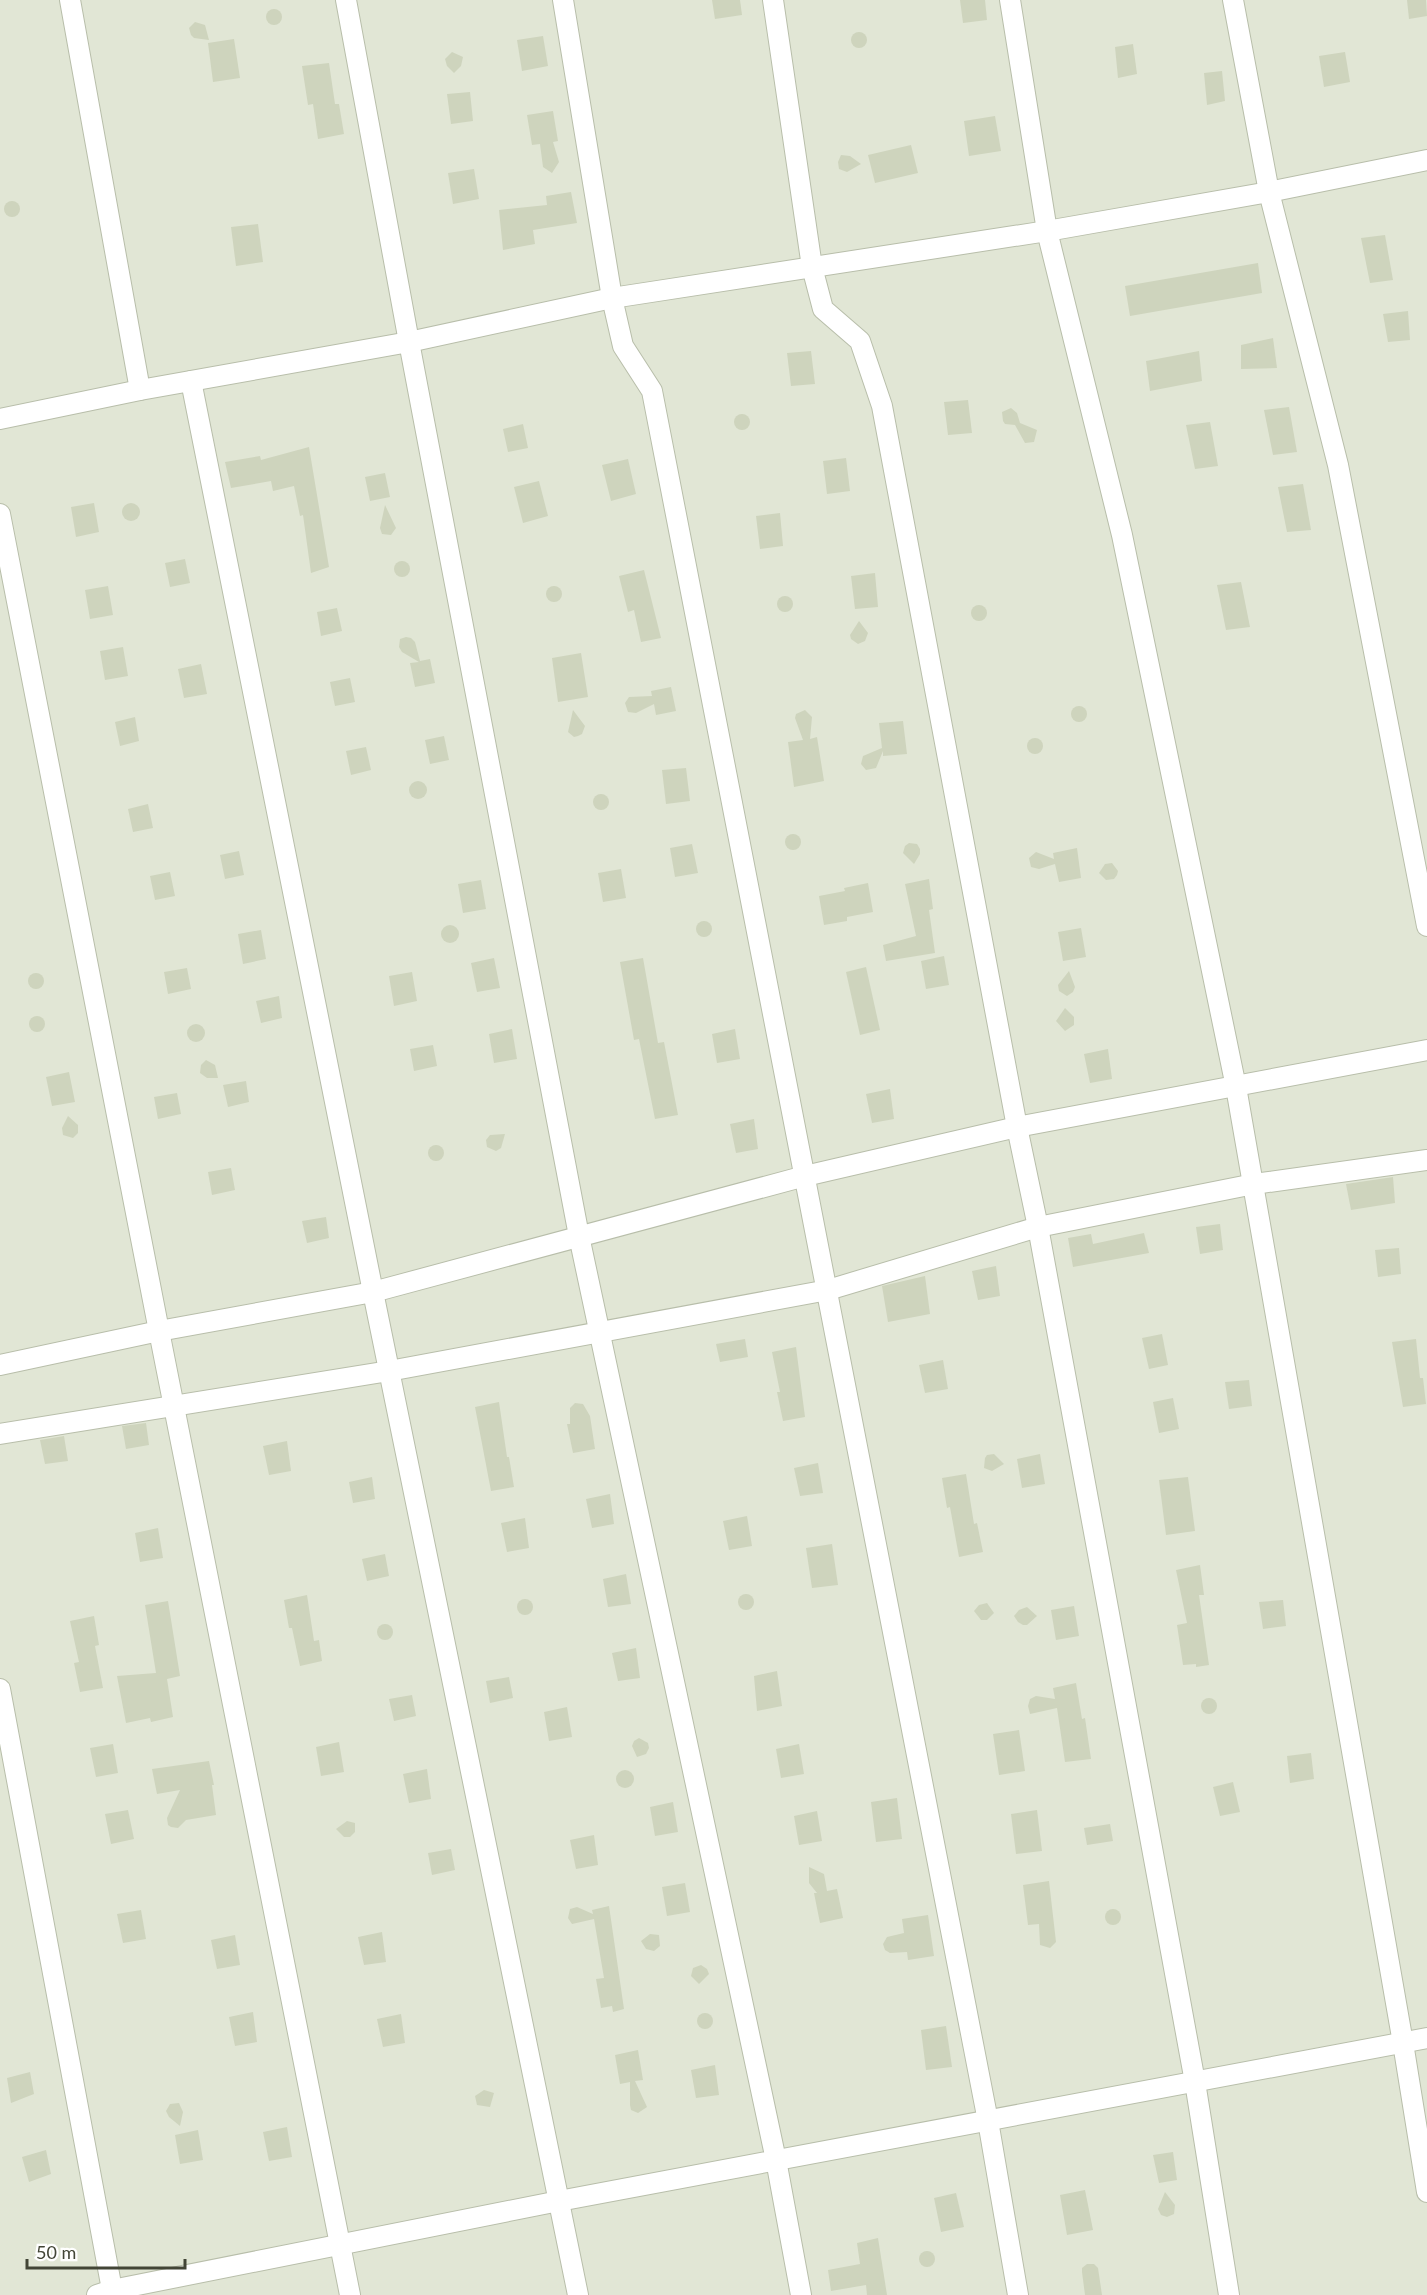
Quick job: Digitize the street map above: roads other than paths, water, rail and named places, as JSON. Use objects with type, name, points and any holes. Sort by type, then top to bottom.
[{"type":"street","points":[[70,0],[140,390]]},
{"type":"street","points":[[346,0],[598,1332],[776,2160],[801,2295]]},
{"type":"street","points":[[563,0],[612,298],[623,346],[652,391],[988,2121],[1018,2295]]},
{"type":"street","points":[[773,0],[812,267],[823,309],[860,341],[882,406],[1017,1127],[1038,1227],[1195,2082],[1229,2295]]},
{"type":"street","points":[[1010,0],[1047,231],[1122,535],[1236,1087],[1427,2192]]},
{"type":"street","points":[[1233,0],[1269,192],[1338,465],[1427,926]]},
{"type":"street","points":[[0,419],[140,390],[409,342],[612,298],[1047,231],[1269,192],[1427,160]]},
{"type":"street","points":[[191,381],[373,1292],[578,2295]]},
{"type":"street","points":[[0,514],[350,2295]]},
{"type":"street","points":[[0,1365],[159,1331],[373,1292],[806,1176],[1017,1127],[1427,1050]]},
{"type":"street","points":[[0,1434],[389,1371],[828,1290],[1038,1227],[1254,1184],[1427,1160]]},
{"type":"street","points":[[0,1689],[107,2293],[340,2243],[1427,2038]]}]
